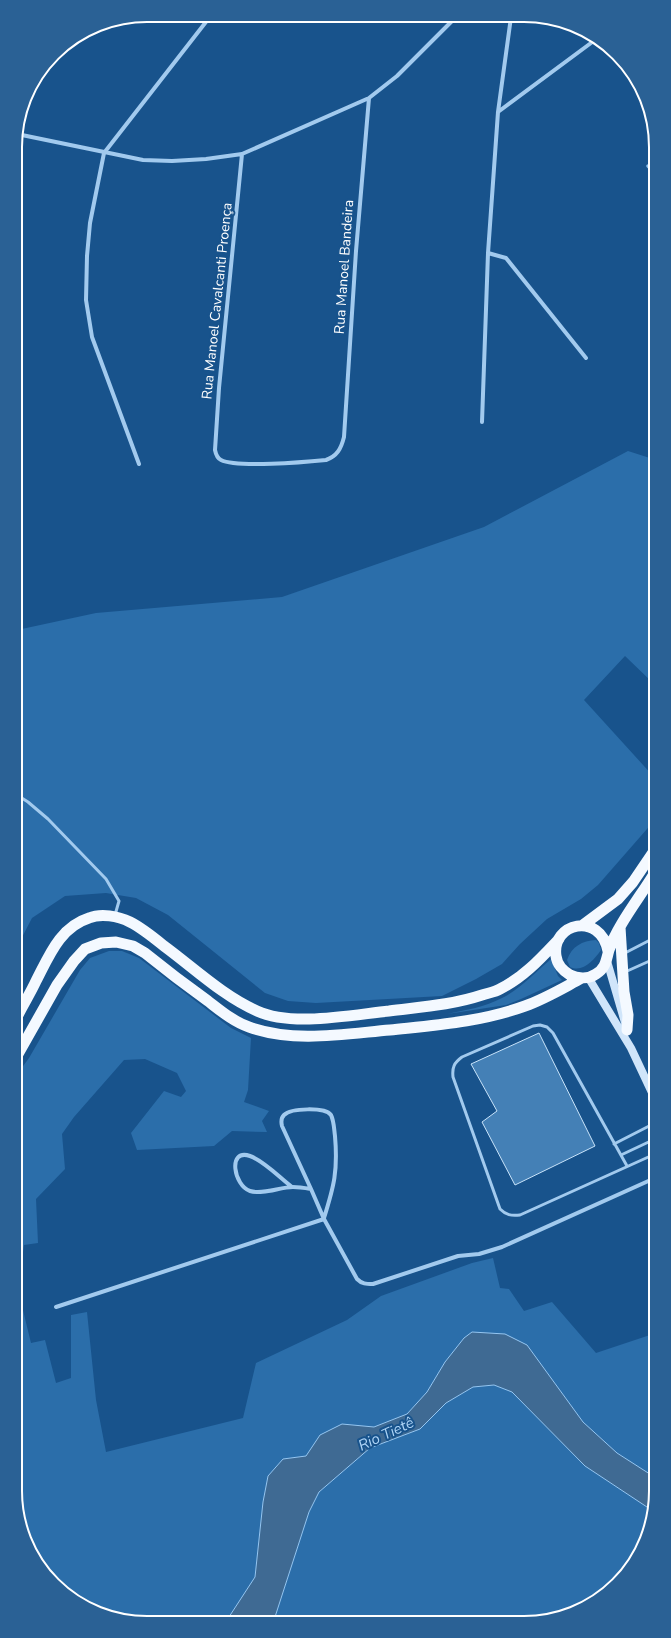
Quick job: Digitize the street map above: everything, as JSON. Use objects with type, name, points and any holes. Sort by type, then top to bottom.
[{"type":"highway","points":[[583,926],[618,898],[633,882],[649,858]]},
{"type":"highway","points":[[22,1047],[57,985],[74,961],[85,949],[101,943],[116,942],[133,946],[228,1016],[247,1027],[282,1035],[305,1036],[342,1034],[459,1023],[523,1007],[596,974],[603,968],[620,927],[649,882]]},
{"type":"highway","points":[[22,1007],[61,936],[74,924],[89,917],[101,915],[129,921],[146,932],[232,997],[252,1008],[278,1017],[333,1017],[445,1005],[499,990],[534,966],[570,928],[583,926],[593,928],[601,933],[606,942],[608,956]]},
{"type":"highway","points":[[620,927],[624,992],[628,1015],[627,1030]]},
{"type":"highway","points":[[559,939],[556,947],[556,956],[559,965],[565,972],[573,976],[585,978]]},
{"type":"main road","points":[[608,956],[631,1048]]},
{"type":"main road","points":[[585,978],[631,1048],[649,1088]]},
{"type":"street","points":[[139,464],[92,337],[86,300],[87,256],[90,223],[104,153],[206,22]]},
{"type":"street","points":[[22,135],[142,160],[172,161],[206,159],[242,154],[369,98],[397,76],[451,22]]},
{"type":"street","points":[[482,422],[488,253],[498,112],[510,22]]},
{"type":"street","points":[[498,112],[592,42]]},
{"type":"street","name":"Rua Manoel Bandeira","points":[[215,450],[219,460],[232,463],[280,463],[326,460],[333,458],[338,453],[344,437],[356,251],[369,98]]},
{"type":"street","name":"Rua Manoel Cavalcanti Proença","points":[[215,450],[219,388],[242,154]]},
{"type":"street","points":[[488,253],[506,258],[586,358]]},
{"type":"street","points":[[324,1219],[333,1190],[337,1160],[334,1123],[327,1111],[295,1110],[288,1112],[283,1115],[281,1121],[282,1126],[324,1219],[357,1279],[361,1283],[373,1284],[458,1256],[479,1254],[502,1246],[649,1181]]},
{"type":"street","points":[[292,1187],[257,1160],[249,1156],[244,1155],[236,1160],[235,1170],[238,1179],[244,1187],[250,1191],[292,1187],[311,1189]]},
{"type":"street","points":[[56,1307],[324,1219]]},
{"type":"lane","points":[[22,798],[48,820],[106,879],[119,901],[114,917]]},
{"type":"lane","points":[[622,955],[649,941]]},
{"type":"lane","points":[[623,973],[649,961]]},
{"type":"lane","points":[[627,1166],[564,1052],[553,1033],[547,1027],[540,1025],[534,1026],[462,1057],[452,1068],[453,1077],[500,1209],[504,1214],[511,1216],[520,1215],[649,1157]]},
{"type":"lane","points":[[614,1144],[649,1126]]},
{"type":"lane","points":[[621,1155],[649,1142]]},
{"type":"shaded area","points":[[628,451],[649,458],[649,679],[625,656],[584,700],[649,772],[649,827],[598,885],[581,899],[547,919],[520,944],[502,964],[442,996],[316,1003],[288,1001],[265,993],[168,915],[136,898],[106,893],[65,896],[32,918],[22,937],[22,629],[96,613],[282,597],[484,527]]},
{"type":"shaded area","points":[[596,940],[599,943],[601,950],[595,958],[584,967],[570,967],[567,960],[572,951],[582,943]]},
{"type":"shaded area","points":[[109,951],[122,951],[139,958],[231,1028],[251,1038],[248,1090],[244,1102],[269,1111],[262,1121],[267,1132],[232,1131],[214,1146],[137,1150],[131,1133],[164,1091],[181,1097],[186,1091],[177,1073],[145,1059],[124,1060],[74,1117],[62,1134],[65,1169],[36,1199],[38,1243],[24,1245],[22,1259],[22,1068],[80,970],[90,958]]},
{"type":"shaded area","points":[[551,959],[558,976],[562,980],[506,1005],[447,1014],[482,1006],[502,998],[521,985]]},
{"type":"shaded area","points":[[493,1258],[500,1288],[509,1289],[524,1311],[552,1302],[596,1353],[649,1335],[649,1474],[617,1453],[583,1422],[527,1345],[472,1332],[464,1338],[445,1362],[427,1392],[407,1414],[374,1427],[342,1425],[320,1435],[306,1456],[283,1459],[268,1476],[263,1502],[255,1577],[230,1616],[147,1616],[123,1614],[92,1603],[78,1595],[59,1579],[48,1567],[32,1539],[26,1523],[23,1507],[22,1306],[31,1343],[45,1340],[56,1383],[71,1378],[71,1315],[87,1312],[96,1400],[106,1452],[243,1418],[256,1363],[347,1320],[381,1296],[472,1263]]},
{"type":"shaded area","points":[[494,1385],[512,1392],[585,1466],[648,1508],[645,1523],[639,1539],[632,1553],[618,1573],[600,1590],[586,1599],[556,1612],[540,1615],[275,1616],[309,1512],[319,1492],[370,1448],[420,1429],[446,1403],[473,1387]]},
{"type":"water","name":"Rio Tietê","points":[[472,1332],[505,1334],[527,1345],[583,1422],[617,1453],[649,1474],[648,1508],[585,1466],[512,1392],[494,1385],[473,1387],[446,1403],[420,1429],[370,1448],[319,1492],[309,1512],[275,1616],[230,1616],[255,1577],[263,1502],[268,1476],[283,1459],[306,1456],[320,1435],[342,1424],[374,1427],[407,1414],[427,1392],[445,1362],[464,1338]]},
{"type":"building","points":[[539,1033],[595,1146],[515,1185],[482,1122],[497,1111],[471,1064]]}]
